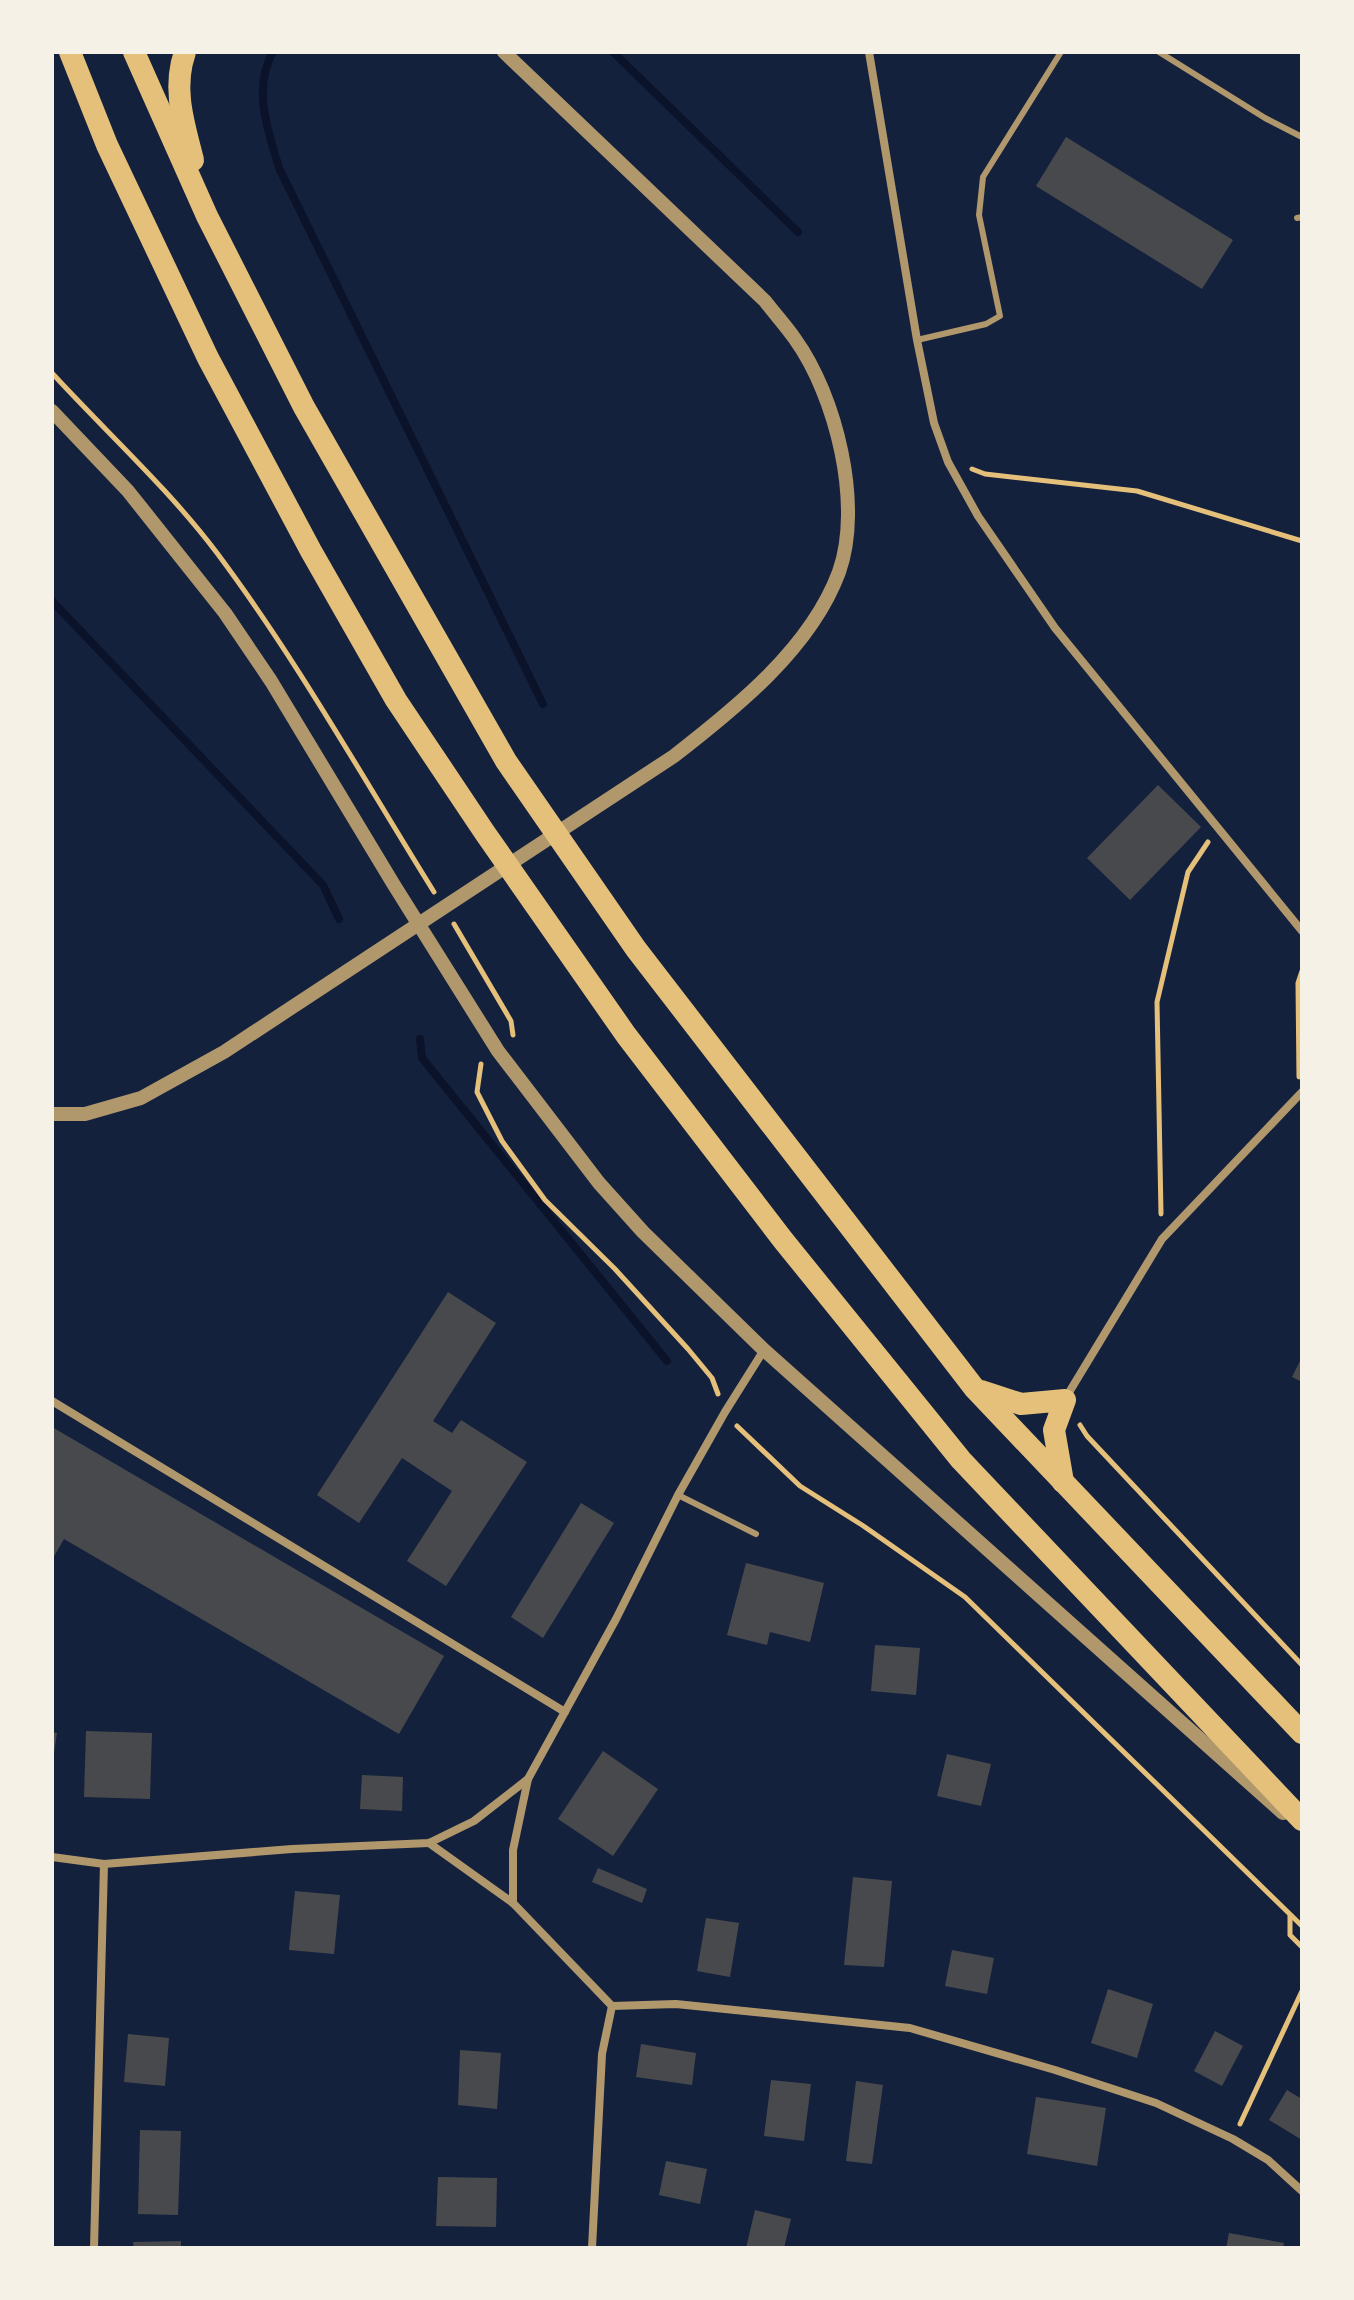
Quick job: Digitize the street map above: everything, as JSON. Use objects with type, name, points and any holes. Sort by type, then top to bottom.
[{"type":"highway","points":[[70,52],[107,145],[222,386],[396,700],[485,833],[635,1047],[783,1240],[961,1460],[1302,1820]]},
{"type":"highway","points":[[134,52],[207,216],[304,407],[506,761],[636,949],[975,1389],[1302,1733]]},
{"type":"highway","points":[[185,52],[178,97],[207,216]]},
{"type":"highway","points":[[975,1389],[1021,1404],[1065,1400],[1054,1430],[1063,1482]]},
{"type":"street","points":[[52,1114],[85,1114],[141,1098],[224,1052],[674,756],[760,685],[820,609],[839,571],[848,528],[848,487],[840,444],[824,396],[797,341],[765,301],[504,52]]},
{"type":"street","points":[[869,52],[917,340],[934,423],[948,462],[978,516],[1055,628],[1302,931]]},
{"type":"street","points":[[52,411],[128,491],[225,613],[271,681],[490,1038],[557,1132],[643,1232],[764,1350],[1302,1831]]},
{"type":"street","points":[[1065,1400],[1162,1239],[1301,1093]]},
{"type":"street","points":[[513,1903],[513,1850],[528,1779],[678,1495],[764,1350]]},
{"type":"street","points":[[52,1401],[565,1712]]},
{"type":"street","points":[[52,1857],[104,1864],[292,1849],[429,1843],[474,1821],[528,1779]]},
{"type":"street","points":[[429,1843],[513,1903],[612,2006],[676,2004],[910,2028],[1156,2103],[1233,2139],[1268,2160],[1302,2191]]},
{"type":"street","points":[[94,2248],[104,1864]]},
{"type":"street","points":[[592,2248],[602,2054],[612,2006]]},
{"type":"lane","points":[[917,340],[986,324],[1000,316],[979,215],[983,177],[1061,52]]},
{"type":"lane","points":[[1159,52],[1265,118],[1302,137]]},
{"type":"lane","points":[[678,1495],[756,1534]]},
{"type":"path","points":[[948,462],[985,474],[1137,491],[1302,541]]},
{"type":"path","points":[[1162,1239],[1157,1002],[1188,872],[1217,828]]},
{"type":"path","points":[[1301,1093],[1298,983],[1302,971]]},
{"type":"path","points":[[1065,1400],[1087,1436],[1302,1665]]},
{"type":"path","points":[[725,1412],[767,1457],[800,1486],[965,1597],[1302,1926]]},
{"type":"path","points":[[1290,1915],[1290,1935],[1302,1947]]},
{"type":"path","points":[[1233,2139],[1302,1991]]},
{"type":"building","points":[[1066,137],[1233,240],[1202,289],[1036,186]]},
{"type":"building","points":[[1158,785],[1201,827],[1130,900],[1087,858]]},
{"type":"building","points":[[448,1292],[496,1323],[433,1421],[452,1433],[461,1420],[527,1462],[446,1586],[407,1561],[452,1491],[402,1458],[359,1523],[317,1495]]},
{"type":"building","points":[[1302,1357],[1302,1382],[1292,1377]]},
{"type":"building","points":[[52,1427],[444,1656],[399,1734],[64,1539],[52,1560]]},
{"type":"building","points":[[581,1503],[614,1523],[543,1638],[511,1617]]},
{"type":"building","points":[[746,1563],[824,1583],[810,1642],[770,1632],[767,1645],[727,1635]]},
{"type":"building","points":[[875,1645],[920,1648],[916,1695],[871,1691]]},
{"type":"building","points":[[86,1731],[152,1733],[150,1799],[84,1797]]},
{"type":"building","points":[[52,1732],[57,1733],[54,1753],[52,1753]]},
{"type":"building","points":[[603,1751],[658,1789],[613,1856],[558,1819]]},
{"type":"building","points":[[947,1754],[991,1764],[981,1806],[937,1796]]},
{"type":"building","points":[[362,1775],[403,1777],[402,1811],[360,1809]]},
{"type":"building","points":[[598,1868],[647,1889],[642,1903],[592,1882]]},
{"type":"building","points":[[853,1877],[892,1881],[884,1967],[844,1965]]},
{"type":"building","points":[[295,1891],[340,1895],[334,1954],[289,1950]]},
{"type":"building","points":[[706,1918],[739,1923],[730,1977],[697,1971]]},
{"type":"building","points":[[952,1950],[994,1958],[987,1994],[945,1986]]},
{"type":"building","points":[[1108,1989],[1153,2004],[1137,2058],[1091,2043]]},
{"type":"building","points":[[1215,2031],[1243,2046],[1222,2086],[1194,2071]]},
{"type":"building","points":[[128,2034],[169,2038],[165,2086],[124,2082]]},
{"type":"building","points":[[641,2044],[696,2053],[692,2085],[636,2077]]},
{"type":"building","points":[[460,2050],[501,2053],[497,2109],[458,2105]]},
{"type":"building","points":[[771,2080],[811,2084],[804,2141],[764,2136]]},
{"type":"building","points":[[856,2081],[883,2085],[872,2164],[846,2161]]},
{"type":"building","points":[[1287,2090],[1302,2099],[1302,2140],[1269,2120]]},
{"type":"building","points":[[1036,2097],[1106,2108],[1097,2166],[1027,2154]]},
{"type":"building","points":[[140,2130],[181,2131],[178,2215],[138,2214]]},
{"type":"building","points":[[666,2161],[707,2169],[700,2204],[659,2195]]},
{"type":"building","points":[[438,2177],[497,2178],[496,2227],[436,2226]]},
{"type":"building","points":[[755,2210],[791,2219],[784,2248],[746,2248]]},
{"type":"building","points":[[1229,2233],[1284,2243],[1283,2248],[1226,2248]]},
{"type":"building","points":[[181,2241],[181,2248],[134,2248],[133,2242]]},
{"type":"waterway","points":[[273,52],[267,66],[263,95],[279,168],[543,704]]},
{"type":"waterway","points":[[613,52],[798,232]]},
{"type":"waterway","points":[[52,601],[323,885],[339,919]]},
{"type":"waterway","points":[[420,1039],[422,1058],[667,1361]]}]
